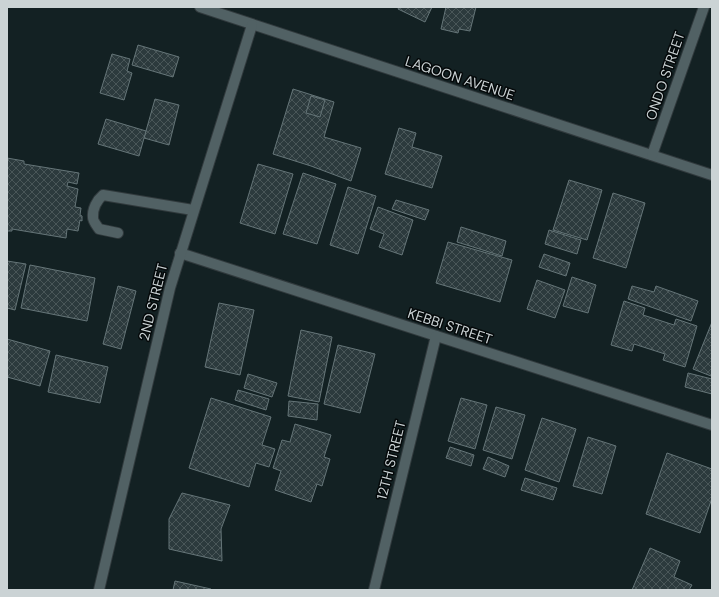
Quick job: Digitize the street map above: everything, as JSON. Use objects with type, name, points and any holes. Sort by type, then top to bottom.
[{"type":"street","name":"LAGOON AVENUE","points":[[200,7],[712,175]]},
{"type":"street","name":"ONDO STREET","points":[[652,155],[704,7]]},
{"type":"street","name":"2ND STREET","points":[[99,590],[164,312],[193,210],[252,25]]},
{"type":"street","points":[[118,234],[99,229],[93,218],[98,199],[103,195],[193,210]]},
{"type":"street","name":"KEBBI STREET","points":[[180,253],[712,425]]},
{"type":"street","name":"12TH STREET","points":[[374,590],[436,336]]},
{"type":"building","points":[[399,7],[432,7],[425,22],[398,9]]},
{"type":"building","points":[[446,7],[476,7],[470,31],[459,29],[458,33],[441,29]]},
{"type":"building","points":[[138,45],[179,57],[173,77],[132,65]]},
{"type":"building","points":[[112,54],[130,59],[127,71],[132,73],[124,100],[100,93]]},
{"type":"building","points":[[293,89],[334,102],[324,137],[361,148],[351,181],[273,154]]},
{"type":"building","points":[[311,96],[325,100],[320,117],[306,113]]},
{"type":"building","points":[[155,99],[179,105],[169,145],[144,138]]},
{"type":"building","points":[[106,119],[146,131],[139,156],[98,144]]},
{"type":"building","points":[[399,128],[416,133],[412,147],[442,156],[432,188],[385,174]]},
{"type":"building","points":[[7,158],[24,161],[24,164],[79,173],[77,184],[68,182],[67,186],[78,189],[75,207],[81,208],[80,215],[82,216],[82,221],[80,220],[78,231],[67,229],[66,238],[12,229],[12,231],[7,231]]},
{"type":"building","points":[[258,164],[293,174],[275,234],[240,223]]},
{"type":"building","points":[[303,173],[336,184],[317,244],[283,234]]},
{"type":"building","points":[[569,180],[602,190],[587,240],[553,230]]},
{"type":"building","points":[[348,187],[376,196],[358,254],[330,245]]},
{"type":"building","points":[[613,193],[645,203],[626,268],[593,258]]},
{"type":"building","points":[[396,200],[429,210],[425,220],[392,209]]},
{"type":"building","points":[[378,207],[413,220],[402,255],[379,247],[384,234],[370,229]]},
{"type":"building","points":[[461,227],[506,241],[502,256],[457,242]]},
{"type":"building","points":[[549,230],[581,240],[577,254],[545,244]]},
{"type":"building","points":[[448,242],[512,260],[500,302],[436,283]]},
{"type":"building","points":[[544,254],[570,263],[566,276],[539,267]]},
{"type":"building","points":[[7,261],[26,264],[15,310],[7,308]]},
{"type":"building","points":[[30,265],[95,278],[87,321],[21,308]]},
{"type":"building","points":[[572,277],[596,285],[588,313],[563,306]]},
{"type":"building","points":[[537,280],[565,290],[555,318],[527,309]]},
{"type":"building","points":[[118,286],[136,291],[121,349],[103,344]]},
{"type":"building","points":[[632,286],[654,292],[656,286],[698,301],[691,321],[628,299]]},
{"type":"building","points":[[624,301],[645,308],[643,315],[674,325],[676,319],[697,326],[685,367],[663,360],[665,354],[634,344],[632,351],[611,345]]},
{"type":"building","points":[[219,303],[254,310],[240,375],[205,367]]},
{"type":"building","points":[[712,322],[712,373],[711,376],[693,369]]},
{"type":"building","points":[[301,330],[332,337],[319,402],[288,396]]},
{"type":"building","points":[[7,339],[50,351],[40,386],[7,377]]},
{"type":"building","points":[[338,345],[375,354],[360,413],[324,404]]},
{"type":"building","points":[[56,355],[108,367],[100,403],[48,392]]},
{"type":"building","points":[[688,373],[712,379],[712,394],[685,387]]},
{"type":"building","points":[[248,374],[277,383],[272,397],[244,388]]},
{"type":"building","points":[[238,390],[269,399],[266,410],[235,400]]},
{"type":"building","points":[[211,398],[271,417],[262,445],[275,449],[269,467],[256,463],[249,487],[189,468]]},
{"type":"building","points":[[461,398],[487,405],[475,449],[448,441]]},
{"type":"building","points":[[289,401],[318,404],[317,420],[288,416]]},
{"type":"building","points":[[496,407],[525,415],[512,459],[483,450]]},
{"type":"building","points":[[542,418],[576,429],[559,482],[525,470]]},
{"type":"building","points":[[295,424],[331,435],[324,457],[330,459],[322,486],[317,484],[311,502],[275,490],[281,471],[273,468],[282,440],[290,442]]},
{"type":"building","points":[[588,437],[616,446],[602,494],[573,486]]},
{"type":"building","points":[[450,447],[474,455],[471,466],[446,458]]},
{"type":"building","points":[[667,453],[712,469],[712,498],[700,533],[646,514]]},
{"type":"building","points":[[488,457],[509,466],[505,477],[483,469]]},
{"type":"building","points":[[525,478],[557,488],[553,500],[521,490]]},
{"type":"building","points":[[182,493],[230,505],[221,529],[222,561],[169,549],[169,519]]},
{"type":"building","points":[[650,548],[680,561],[674,577],[692,585],[689,590],[632,590]]},
{"type":"building","points":[[175,581],[211,589],[211,590],[173,590]]}]
